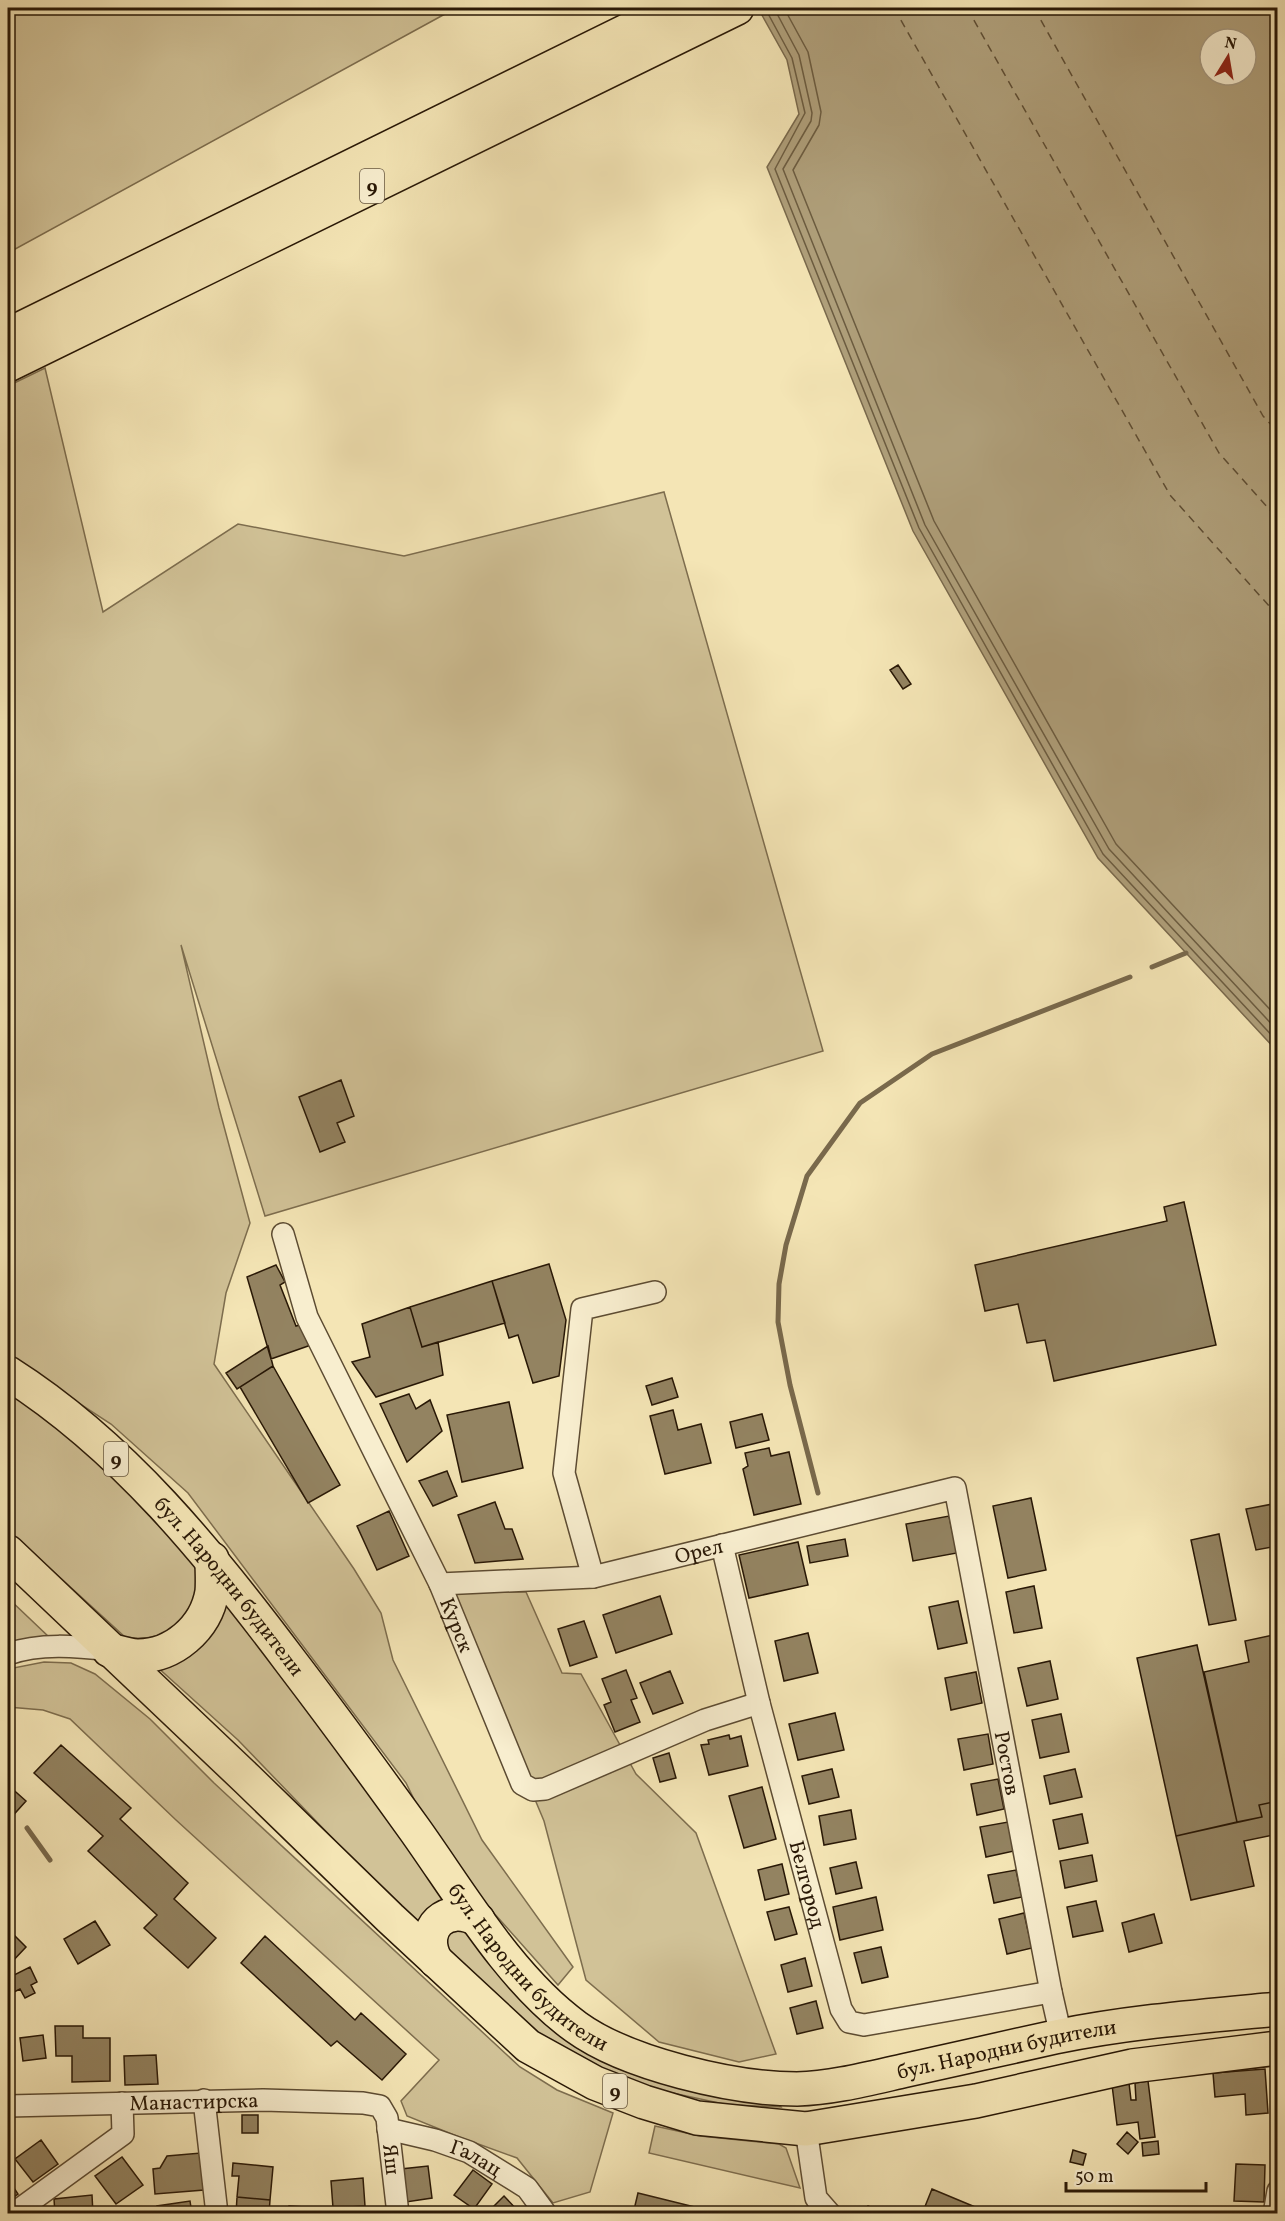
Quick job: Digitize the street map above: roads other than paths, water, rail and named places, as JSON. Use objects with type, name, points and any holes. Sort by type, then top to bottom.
[{"type":"main road","name":"9","points":[[8,335],[673,8]]},
{"type":"main road","name":"9","points":[[8,365],[737,8]]},
{"type":"main road","name":"бул. Народни будители","points":[[8,1372],[39,1392],[92,1436],[155,1495],[212,1559],[362,1756],[478,1920],[528,1984],[550,2006],[579,2029],[610,2046],[645,2060],[731,2082],[796,2089],[843,2084],[1061,2036],[1130,2025],[1278,2009]]},
{"type":"main road","name":"бул. Народни будители","points":[[8,1552],[528,2046],[595,2083],[644,2102],[697,2118],[806,2128],[976,2101],[1132,2066],[1278,2048]]},
{"type":"main road","points":[[109,1650],[136,1656],[158,1654],[189,1636],[201,1623],[208,1607],[212,1590],[212,1559]]},
{"type":"main road","points":[[436,1960],[431,1952],[430,1942],[438,1922],[455,1913],[463,1913],[478,1920]]},
{"type":"street","name":"Курск","points":[[283,1234],[307,1317],[440,1584],[518,1778],[527,1788],[545,1789],[705,1720],[759,1703]]},
{"type":"street","points":[[593,1576],[564,1473],[582,1309],[655,1292]]},
{"type":"street","name":"Орел","points":[[440,1584],[593,1576],[955,1488]]},
{"type":"street","name":"Ростов","points":[[955,1488],[1061,2036]]},
{"type":"street","name":"Белгород","points":[[722,1545],[759,1703],[841,2009],[849,2022],[864,2025],[1051,1992]]},
{"type":"street","points":[[8,1654],[68,1646],[109,1650]]},
{"type":"street","points":[[204,2100],[217,2214]]},
{"type":"street","name":"Манастирска","points":[[8,2101],[122,2103],[204,2100],[352,2102],[380,2106]]},
{"type":"street","points":[[13,2214],[38,2204],[123,2134],[122,2103]]},
{"type":"street","name":"Яш","points":[[380,2106],[387,2118],[398,2214]]},
{"type":"street","points":[[806,2128],[816,2198],[830,2214]]},
{"type":"street","name":"Галац","points":[[388,2129],[435,2140],[469,2152],[527,2188],[546,2214]]},
{"type":"street","points":[[1274,2214],[1278,2191]]},
{"type":"water","points":[[758,8],[1277,8],[1277,1051],[1098,858],[913,531],[767,167],[799,114],[787,60]]},
{"type":"waterway","points":[[1152,967],[1186,953]]},
{"type":"waterway","points":[[818,1493],[790,1385],[778,1322],[779,1284],[786,1245],[807,1176],[860,1103],[932,1054],[1130,977]]},
{"type":"waterway","points":[[27,1828],[50,1860]]}]
